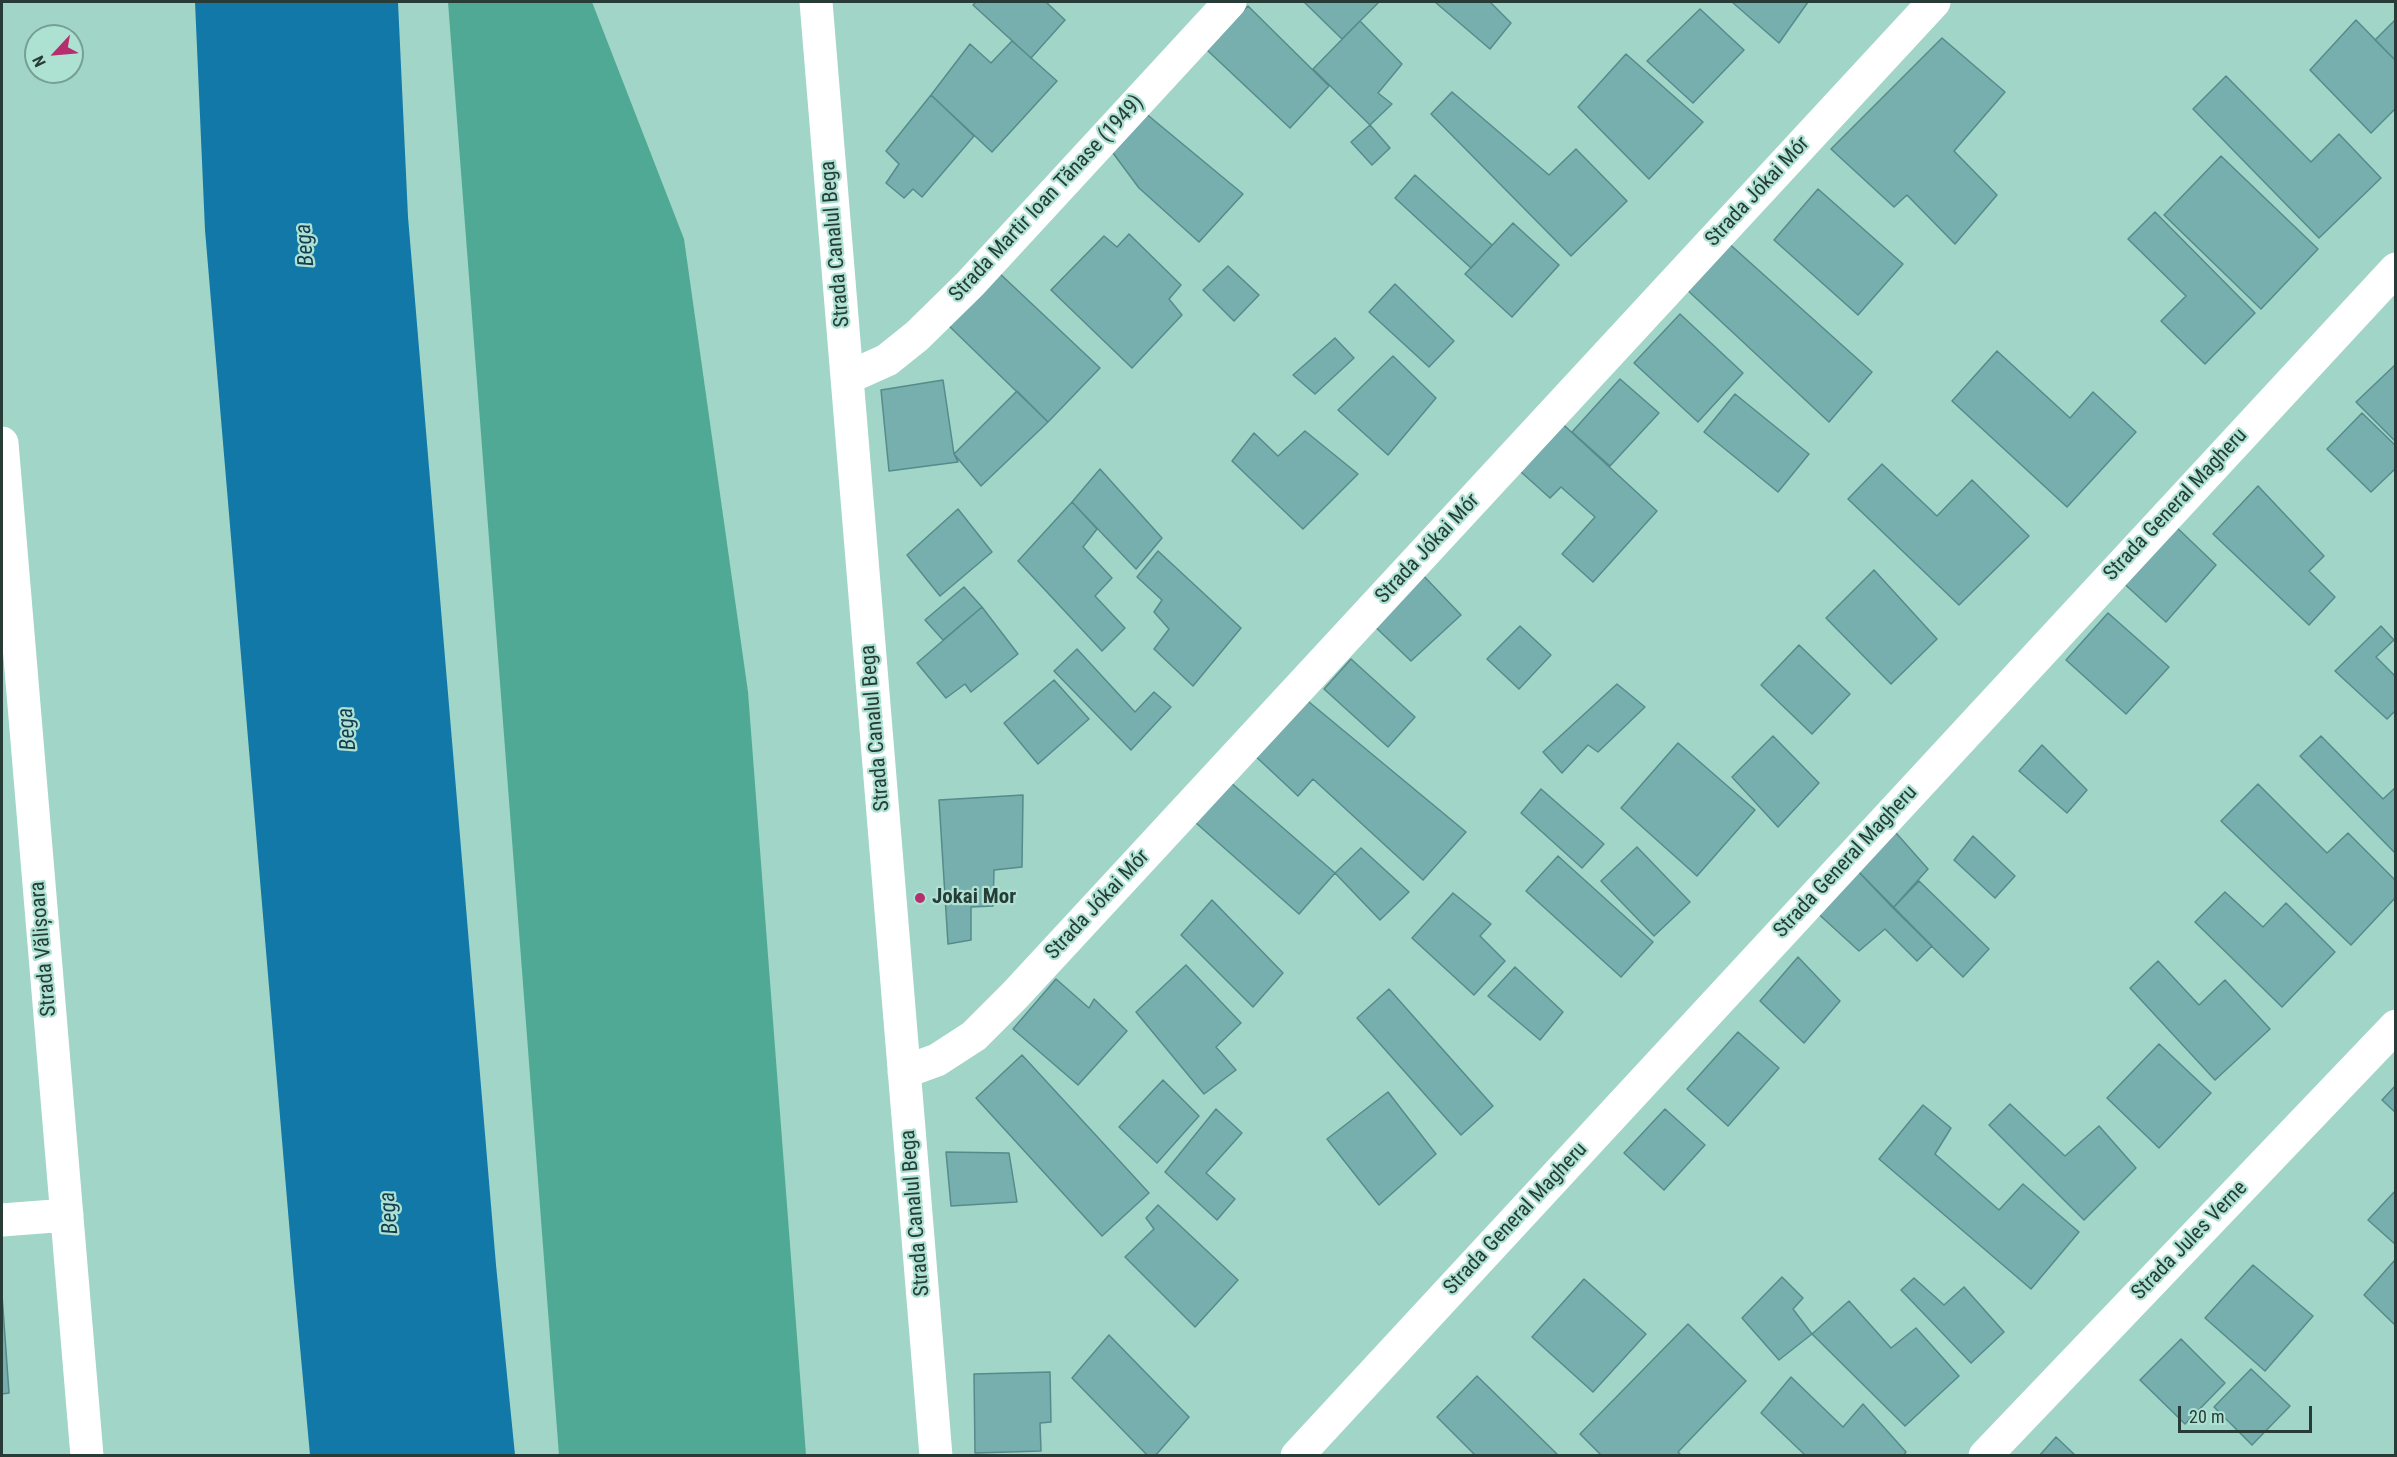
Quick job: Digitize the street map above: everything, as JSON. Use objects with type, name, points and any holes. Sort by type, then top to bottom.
[{"type":"street","name":"Strada Canalul Bega","points":[[816,2],[936,1455]]},
{"type":"street","name":"Strada Martir Ioan Tănase (1949)","points":[[847,378],[887,360],[925,329],[970,284],[1230,2]]},
{"type":"street","name":"Strada Jókai Mór","points":[[904,1072],[937,1060],[974,1036],[1015,995],[1934,2]]},
{"type":"street","name":"Strada General Magheru","points":[[1297,1455],[2396,269]]},
{"type":"street","name":"Strada Vălișoara","points":[[2,444],[10,641],[67,1215],[87,1455]]},
{"type":"street","name":"Strada Jules Verne","points":[[1985,1455],[2396,1026]]},
{"type":"street","points":[[2,1220],[67,1215]]},
{"type":"green space","points":[[448,2],[592,2],[684,239],[748,692],[806,1455],[559,1455]]},
{"type":"water","name":"Bega","points":[[195,2],[398,2],[408,217],[496,1265],[515,1455],[310,1455],[205,230]]},
{"type":"building","points":[[976,2],[1046,2],[1065,20],[1031,58],[973,5]]},
{"type":"building","points":[[1304,2],[1379,2],[1342,39]]},
{"type":"building","points":[[1435,2],[1490,2],[1511,23],[1490,49]]},
{"type":"building","points":[[1732,2],[1808,2],[1779,43]]},
{"type":"building","points":[[1248,6],[1329,86],[1290,128],[1207,50]]},
{"type":"building","points":[[1700,9],[1744,50],[1693,103],[1647,61]]},
{"type":"building","points":[[2396,19],[2396,61],[2375,40]]},
{"type":"building","points":[[2356,20],[2396,61],[2396,108],[2371,133],[2310,70]]},
{"type":"building","points":[[1360,21],[1402,64],[1378,93],[1392,104],[1370,125],[1313,69]]},
{"type":"building","points":[[1942,38],[2005,92],[1954,151],[1997,195],[1955,244],[1907,195],[1894,207],[1831,149]]},
{"type":"building","points":[[1012,41],[1057,81],[992,152],[931,95],[970,44],[991,63]]},
{"type":"building","points":[[1626,54],[1703,122],[1649,179],[1578,107]]},
{"type":"building","points":[[2226,76],[2311,162],[2339,134],[2381,178],[2319,238],[2193,109]]},
{"type":"building","points":[[1452,92],[1549,175],[1576,149],[1627,201],[1571,256],[1431,114]]},
{"type":"building","points":[[931,95],[974,136],[922,197],[913,189],[904,198],[886,183],[899,164],[886,151]]},
{"type":"building","points":[[1144,112],[1243,194],[1199,242],[1139,188],[1110,149]]},
{"type":"building","points":[[1370,125],[1390,148],[1372,165],[1351,142]]},
{"type":"building","points":[[2221,156],[2318,249],[2261,309],[2164,215]]},
{"type":"building","points":[[1415,175],[1492,245],[1471,268],[1395,198]]},
{"type":"building","points":[[1818,189],[1903,264],[1858,315],[1774,240]]},
{"type":"building","points":[[2155,212],[2255,313],[2205,364],[2161,321],[2186,296],[2128,239]]},
{"type":"building","points":[[1513,223],[1559,265],[1512,317],[1465,274]]},
{"type":"building","points":[[1129,234],[1181,285],[1169,299],[1182,315],[1132,368],[1051,290],[1104,236],[1117,247]]},
{"type":"building","points":[[1725,240],[1872,372],[1829,422],[1684,287]]},
{"type":"building","points":[[1228,266],[1259,295],[1234,321],[1203,290]]},
{"type":"building","points":[[997,271],[1100,368],[1048,422],[947,324]]},
{"type":"building","points":[[1395,284],[1454,341],[1429,367],[1369,312]]},
{"type":"building","points":[[1680,314],[1743,373],[1698,422],[1634,363]]},
{"type":"building","points":[[1335,338],[1354,358],[1315,394],[1293,375]]},
{"type":"building","points":[[1997,351],[2070,418],[2093,392],[2136,432],[2067,507],[1952,401]]},
{"type":"building","points":[[1393,356],[1436,398],[1388,455],[1338,410]]},
{"type":"building","points":[[2396,364],[2396,442],[2356,402]]},
{"type":"building","points":[[1620,379],[1659,413],[1610,466],[1572,432]]},
{"type":"building","points":[[943,380],[954,454],[958,462],[889,471],[881,390]]},
{"type":"building","points":[[1017,391],[1048,422],[981,486],[954,454]]},
{"type":"building","points":[[1735,394],[1809,454],[1778,492],[1704,432]]},
{"type":"building","points":[[2362,413],[2396,446],[2396,468],[2371,492],[2327,449]]},
{"type":"building","points":[[1554,416],[1657,511],[1593,582],[1562,554],[1595,517],[1561,487],[1550,498],[1511,463]]},
{"type":"building","points":[[1305,431],[1358,474],[1303,529],[1232,461],[1254,433],[1278,456]]},
{"type":"building","points":[[1882,464],[1937,516],[1972,480],[2029,536],[1959,605],[1848,499]]},
{"type":"building","points":[[1100,469],[1162,538],[1136,569],[1072,502]]},
{"type":"building","points":[[2258,486],[2324,556],[2309,571],[2335,597],[2309,625],[2213,534]]},
{"type":"building","points":[[1072,502],[1097,529],[1083,547],[1112,578],[1095,596],[1125,628],[1102,651],[1018,561]]},
{"type":"building","points":[[958,509],[992,552],[940,596],[907,555]]},
{"type":"building","points":[[2171,522],[2216,565],[2166,622],[2119,579]]},
{"type":"building","points":[[1158,551],[1241,628],[1193,686],[1154,649],[1169,629],[1154,612],[1162,600],[1137,577]]},
{"type":"building","points":[[1418,570],[1461,615],[1411,661],[1369,621]]},
{"type":"building","points":[[1874,570],[1937,639],[1891,684],[1826,618]]},
{"type":"building","points":[[964,587],[982,607],[943,640],[925,620]]},
{"type":"building","points":[[982,607],[1018,654],[971,692],[965,684],[946,698],[917,663]]},
{"type":"building","points":[[2108,613],[2169,667],[2126,714],[2066,660]]},
{"type":"building","points":[[1520,626],[1551,655],[1519,689],[1487,659]]},
{"type":"building","points":[[2381,626],[2394,640],[2376,657],[2396,677],[2396,710],[2387,719],[2335,671]]},
{"type":"building","points":[[1799,645],[1850,694],[1812,734],[1761,685]]},
{"type":"building","points":[[1077,649],[1135,712],[1154,692],[1171,707],[1131,750],[1054,671]]},
{"type":"building","points":[[1351,659],[1415,717],[1388,747],[1324,689]]},
{"type":"building","points":[[1054,680],[1089,719],[1038,764],[1004,723]]},
{"type":"building","points":[[1617,684],[1645,707],[1598,752],[1588,745],[1562,773],[1543,752]]},
{"type":"building","points":[[1303,697],[1466,832],[1423,880],[1313,779],[1298,796],[1252,753]]},
{"type":"building","points":[[1773,736],[1819,783],[1778,827],[1732,777]]},
{"type":"building","points":[[2321,736],[2383,799],[2396,787],[2396,854],[2300,756]]},
{"type":"building","points":[[1678,743],[1755,810],[1697,876],[1621,808]]},
{"type":"building","points":[[2042,745],[2087,790],[2067,813],[2019,771]]},
{"type":"building","points":[[1222,775],[1335,873],[1299,914],[1187,815]]},
{"type":"building","points":[[2258,784],[2327,853],[2348,833],[2396,881],[2396,897],[2351,945],[2221,821]]},
{"type":"building","points":[[1541,789],[1604,844],[1582,868],[1521,813]]},
{"type":"building","points":[[1023,795],[1022,867],[994,870],[993,906],[971,907],[971,940],[948,944],[939,800]]},
{"type":"building","points":[[1889,825],[1928,869],[1893,908],[1853,866]]},
{"type":"building","points":[[1973,836],[2015,876],[1995,898],[1954,860]]},
{"type":"building","points":[[1637,847],[1690,902],[1654,936],[1601,881]]},
{"type":"building","points":[[1361,848],[1409,892],[1380,920],[1335,873]]},
{"type":"building","points":[[1558,856],[1653,942],[1621,977],[1526,891]]},
{"type":"building","points":[[1853,866],[1932,946],[1917,961],[1885,929],[1859,951],[1813,909]]},
{"type":"building","points":[[1919,881],[1989,949],[1963,977],[1893,908]]},
{"type":"building","points":[[2225,892],[2263,927],[2286,903],[2335,952],[2282,1007],[2195,922]]},
{"type":"building","points":[[1453,893],[1491,924],[1480,936],[1505,961],[1474,995],[1412,938]]},
{"type":"building","points":[[1212,900],[1283,973],[1253,1007],[1181,935]]},
{"type":"building","points":[[1798,957],[1840,1001],[1804,1043],[1760,1001]]},
{"type":"building","points":[[2158,961],[2199,1005],[2225,980],[2270,1029],[2215,1080],[2130,988]]},
{"type":"building","points":[[1186,965],[1241,1023],[1216,1047],[1236,1070],[1204,1094],[1136,1012]]},
{"type":"building","points":[[1515,967],[1563,1012],[1540,1040],[1488,996]]},
{"type":"building","points":[[1056,979],[1089,1008],[1094,999],[1127,1031],[1078,1085],[1013,1029]]},
{"type":"building","points":[[1389,989],[1493,1106],[1461,1135],[1357,1018]]},
{"type":"building","points":[[1738,1032],[1779,1068],[1728,1126],[1687,1089]]},
{"type":"building","points":[[2159,1044],[2211,1093],[2159,1148],[2107,1098]]},
{"type":"building","points":[[1022,1055],[1149,1193],[1102,1236],[976,1098]]},
{"type":"building","points":[[1163,1080],[1199,1116],[1157,1163],[1119,1127]]},
{"type":"building","points":[[2396,1085],[2396,1113],[2382,1100]]},
{"type":"building","points":[[1388,1092],[1436,1154],[1379,1205],[1327,1139]]},
{"type":"building","points":[[2010,1104],[2065,1156],[2099,1126],[2136,1168],[2084,1220],[1989,1125]]},
{"type":"building","points":[[1923,1105],[1951,1128],[1935,1154],[1999,1210],[2023,1184],[2079,1232],[2031,1289],[1879,1159]]},
{"type":"building","points":[[1216,1109],[1242,1133],[1206,1173],[1235,1199],[1217,1220],[1165,1172]]},
{"type":"building","points":[[1665,1109],[1705,1145],[1664,1190],[1624,1153]]},
{"type":"building","points":[[946,1152],[1009,1153],[1017,1202],[951,1206]]},
{"type":"building","points":[[2396,1190],[2396,1245],[2368,1220]]},
{"type":"building","points":[[1158,1205],[1238,1280],[1195,1327],[1125,1257],[1154,1229],[1146,1218]]},
{"type":"building","points":[[2394,1261],[2396,1263],[2396,1326],[2364,1295]]},
{"type":"building","points":[[2253,1265],[2313,1316],[2265,1371],[2205,1318]]},
{"type":"building","points":[[1782,1277],[1803,1298],[1793,1309],[1812,1334],[1779,1360],[1742,1318]]},
{"type":"building","points":[[1914,1278],[1944,1305],[1964,1287],[2004,1332],[1971,1363],[1901,1290]]},
{"type":"building","points":[[1584,1279],[1646,1334],[1593,1392],[1532,1337]]},
{"type":"building","points":[[2,1295],[9,1393],[2,1394]]},
{"type":"building","points":[[1849,1301],[1891,1348],[1916,1328],[1959,1376],[1905,1426],[1812,1334]]},
{"type":"building","points":[[1688,1324],[1746,1381],[1678,1452],[1682,1456],[1602,1456],[1580,1434]]},
{"type":"building","points":[[1109,1335],[1189,1417],[1155,1456],[1148,1456],[1072,1378]]},
{"type":"building","points":[[2181,1339],[2225,1383],[2185,1424],[2140,1380]]},
{"type":"building","points":[[2251,1369],[2290,1406],[2252,1445],[2214,1407]]},
{"type":"building","points":[[1050,1372],[1051,1422],[1040,1423],[1041,1451],[975,1453],[974,1374]]},
{"type":"building","points":[[1477,1376],[1557,1454],[1555,1456],[1476,1456],[1437,1417]]},
{"type":"building","points":[[1791,1377],[1843,1427],[1863,1404],[1906,1452],[1903,1456],[1806,1456],[1761,1413]]},
{"type":"building","points":[[2056,1437],[2076,1456],[2039,1456]]},
{"type":"place","name":"Jokai Mor","points":[[920,898]]}]
